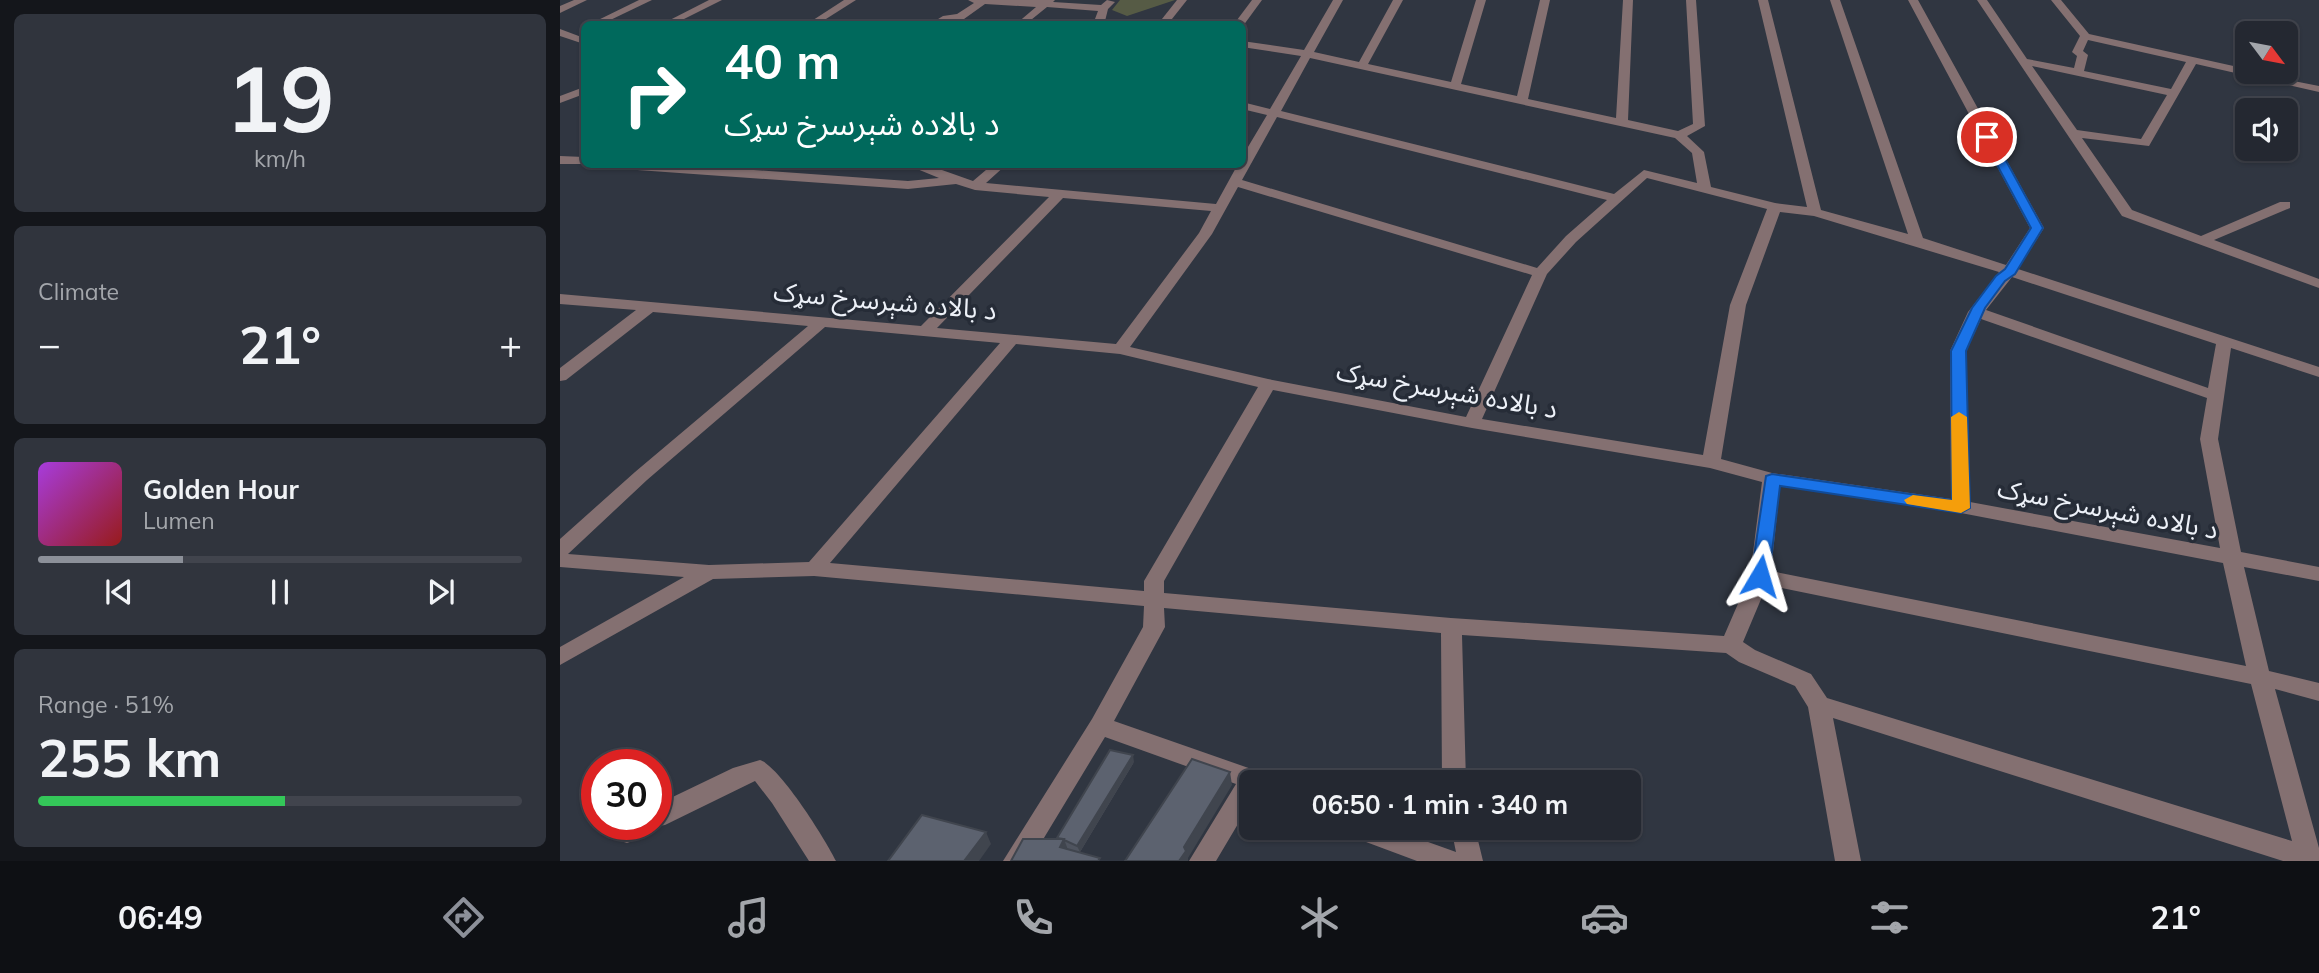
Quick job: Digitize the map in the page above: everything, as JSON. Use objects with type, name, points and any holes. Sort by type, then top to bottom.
[{"type":"street","points":[[560,10],[582,0]]},
{"type":"street","points":[[601,21],[646,0]]},
{"type":"street","points":[[673,21],[717,0]]},
{"type":"street","points":[[817,21],[851,0]]},
{"type":"street","points":[[974,0],[1047,2],[1103,8]]},
{"type":"street","points":[[941,21],[960,17],[984,0]]},
{"type":"street","points":[[1100,21],[1103,8],[1112,0]]},
{"type":"street","points":[[1165,21],[1182,0]]},
{"type":"street","points":[[1241,21],[1257,0]]},
{"type":"street","points":[[1246,161],[1338,0]]},
{"type":"street","points":[[1362,66],[1398,0]]},
{"type":"street","points":[[1455,86],[1480,0]]},
{"type":"street","points":[[1522,101],[1545,0]]},
{"type":"street","points":[[1622,123],[1628,0]]},
{"type":"street","points":[[1679,135],[1699,127],[1691,0]]},
{"type":"street","points":[[1763,0],[1815,212]]},
{"type":"street","points":[[1835,0],[1917,242]]},
{"type":"street","points":[[1913,0],[2037,228],[2010,271],[2001,278],[1976,312],[1958,351],[1961,508]]},
{"type":"street","points":[[1982,0],[2127,213],[2319,284]]},
{"type":"street","points":[[2056,0],[2085,36],[2319,89]]},
{"type":"street","points":[[1025,21],[1047,2]]},
{"type":"street","points":[[2078,73],[2083,55],[2077,52],[2085,36]]},
{"type":"street","points":[[1246,45],[1307,54],[1679,135],[1698,152],[1705,189]]},
{"type":"street","points":[[2071,132],[2145,143],[2193,60]]},
{"type":"street","points":[[2023,61],[2174,93]]},
{"type":"street","points":[[560,100],[581,91]]},
{"type":"street","points":[[1246,106],[1616,198]]},
{"type":"street","points":[[560,160],[581,161]]},
{"type":"street","points":[[666,168],[908,185],[957,180]]},
{"type":"street","points":[[922,168],[975,186],[1220,208]]},
{"type":"street","points":[[975,186],[996,168]]},
{"type":"street","points":[[1120,349],[1205,234],[1242,168]]},
{"type":"street","points":[[1472,423],[1539,273],[1571,239],[1644,174],[1775,206],[1815,212],[2010,271],[2319,372]]},
{"type":"street","points":[[1234,182],[1539,273]]},
{"type":"street","points":[[924,332],[1060,193]]},
{"type":"street","points":[[2200,241],[2285,205]]},
{"type":"street","points":[[1711,462],[1738,305],[1775,206]]},
{"type":"street","name":"د بالاده شېرسرخ سړک","points":[[560,299],[1120,349],[1268,384],[1472,423],[1711,462],[1772,480],[1961,508],[2319,575]]},
{"type":"street","points":[[560,376],[650,307]]},
{"type":"street","points":[[1976,312],[2216,396]]},
{"type":"street","points":[[560,550],[641,476],[821,323]]},
{"type":"street","points":[[814,569],[1013,338]]},
{"type":"street","points":[[2224,341],[2209,439],[2232,559],[2260,677],[2309,860]]},
{"type":"street","points":[[1029,854],[1154,627],[1154,581],[1268,384]]},
{"type":"street","points":[[1731,645],[1760,576],[1772,480]]},
{"type":"street","points":[[560,560],[709,572],[814,569],[1451,626],[1731,645],[1747,656],[1803,680],[1819,705],[1847,861]]},
{"type":"street","points":[[560,657],[709,572]]},
{"type":"street","points":[[1760,576],[2260,677],[2319,692]]},
{"type":"street","points":[[1451,626],[1454,770]]},
{"type":"street","points":[[1819,705],[2053,775],[2309,860]]},
{"type":"street","points":[[1100,726],[1239,775]]},
{"type":"street","points":[[672,809],[741,775],[760,770],[781,796],[823,861]]},
{"type":"street","points":[[1202,861],[1239,805]]},
{"type":"street","points":[[1391,840],[1448,861]]},
{"type":"street","points":[[1466,840],[1470,861]]},
{"type":"green space","points":[[1120,0],[1175,0],[1127,16],[1112,10]]},
{"type":"building","points":[[1110,750],[1133,755],[1077,846],[1057,838]]},
{"type":"building","points":[[1192,759],[1230,772],[1184,847],[1186,851],[1179,861],[1125,861]]},
{"type":"building","points":[[922,815],[986,832],[964,861],[888,861]]},
{"type":"building","points":[[1023,839],[1064,839],[1060,847],[1100,858],[1098,861],[1011,861]]},
{"type":"slow traffic","points":[[1913,500],[1961,508],[1959,417]]},
{"type":"route","points":[[1760,576],[1772,480],[1961,508],[1958,351],[1979,308],[2001,278],[2010,271],[2037,228],[1987,137]]}]
